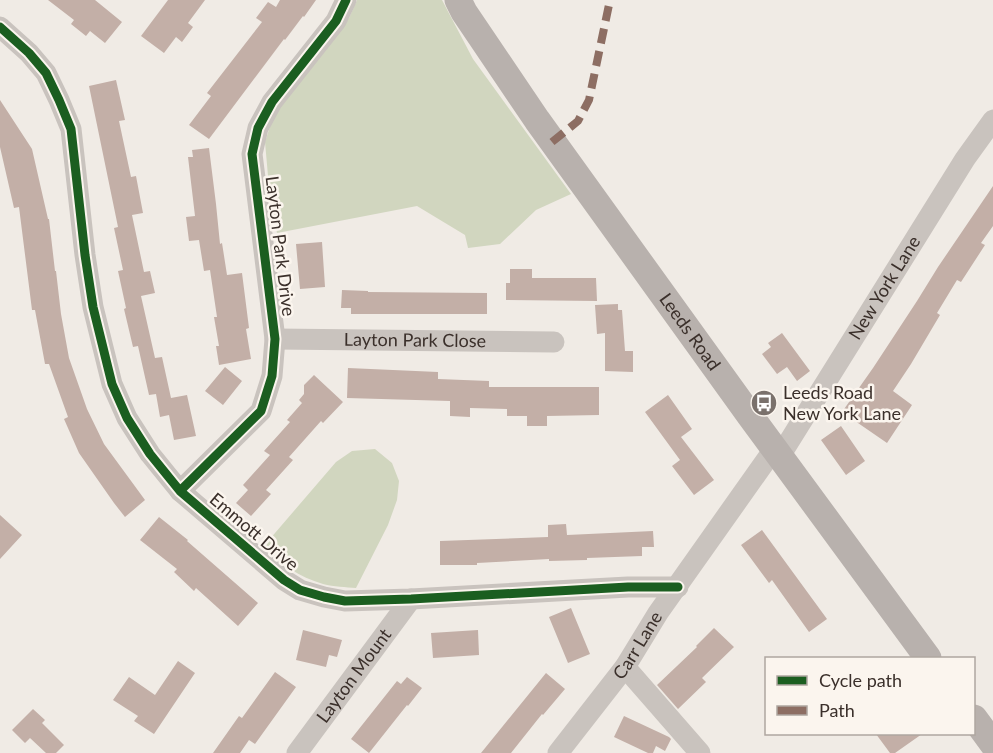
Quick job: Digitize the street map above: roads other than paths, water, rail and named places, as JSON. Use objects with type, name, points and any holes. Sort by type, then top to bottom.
[{"type":"main road","name":"Leeds Road","points":[[458,0],[537,120],[927,657]]},
{"type":"main road","points":[[975,719],[993,744]]},
{"type":"street","name":"Layton Park Drive","points":[[180,491],[261,411],[272,376],[275,339],[252,154],[258,128],[272,102],[336,21],[346,0]]},
{"type":"street","name":"Emmott Drive","points":[[0,27],[29,53],[46,74],[71,129],[93,307],[112,384],[128,418],[150,454],[180,491],[284,580],[300,590],[345,601],[628,587],[678,587]]},
{"type":"street","name":"New York Lane","points":[[777,453],[993,120]]},
{"type":"street","name":"Layton Park Close","points":[[275,339],[554,342]]},
{"type":"street","name":"Carr Lane","points":[[558,753],[625,667],[658,613],[777,453]]},
{"type":"street","name":"Layton Mount","points":[[297,753],[411,599]]},
{"type":"street","points":[[625,667],[700,753]]},
{"type":"place","name":"Leeds Road New York Lane","points":[[764,403]]}]
